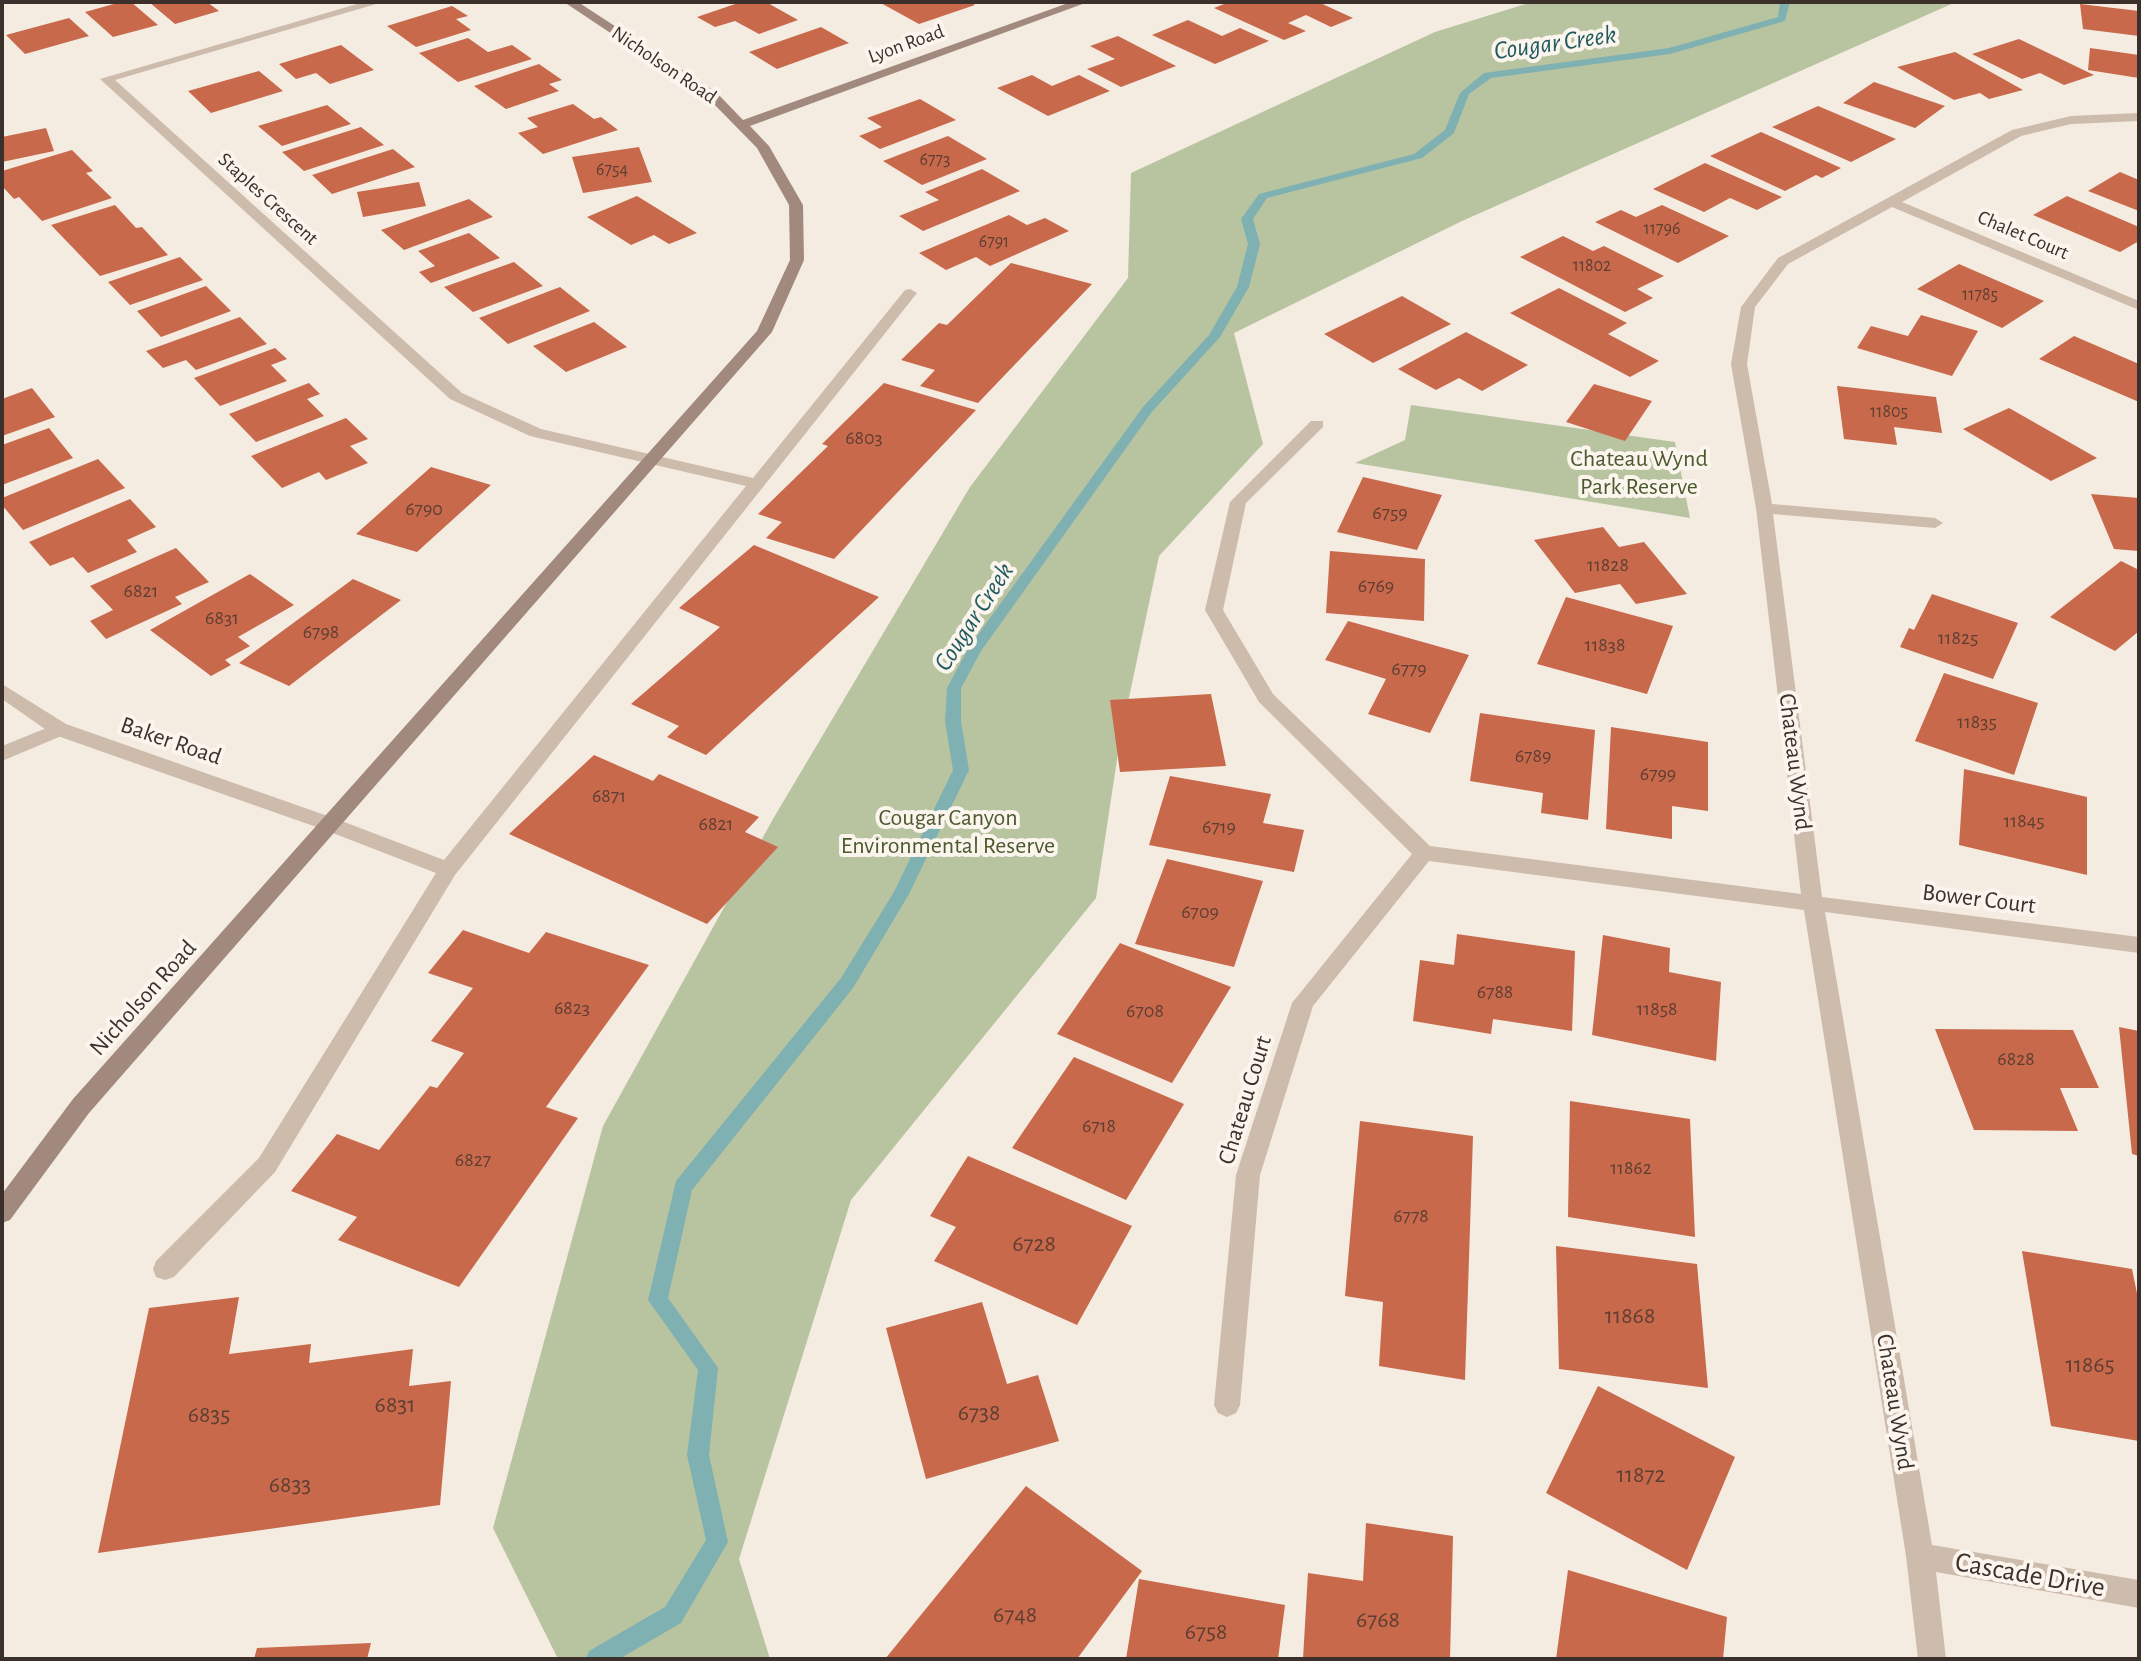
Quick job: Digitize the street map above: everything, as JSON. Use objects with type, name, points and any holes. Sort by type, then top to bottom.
[{"type":"street","name":"Staples Crescent","points":[[377,2],[106,79],[456,396],[536,433],[655,458]]},
{"type":"street","name":"Nicholson Road","points":[[2,1213],[81,1106],[764,332],[797,260],[796,205],[762,146],[712,95],[570,2]]},
{"type":"street","name":"Lyon Road","points":[[743,124],[1079,2]]},
{"type":"street","name":"Chateau Wynd","points":[[1932,1659],[1920,1556],[1813,904],[1764,508],[1739,364],[1748,307],[1783,261],[2017,133],[2071,120],[2139,117]]},
{"type":"street","name":"Chalet Court","points":[[1891,202],[2139,306]]},
{"type":"street","points":[[165,1269],[267,1165],[448,870],[910,293]]},
{"type":"street","points":[[1317,424],[1238,502],[1214,610],[1266,698],[1424,853],[1813,904]]},
{"type":"street","points":[[655,458],[757,484]]},
{"type":"street","points":[[1764,508],[1935,523]]},
{"type":"street","name":"Baker Road","points":[[2,690],[59,729],[332,825]]},
{"type":"street","points":[[2,754],[59,729]]},
{"type":"street","points":[[332,825],[448,870]]},
{"type":"street","name":"Chateau Court","points":[[1227,1405],[1248,1175],[1303,1003],[1424,853]]},
{"type":"street","name":"Bower Court","points":[[1813,904],[2139,945]]},
{"type":"street","name":"Cascade Drive","points":[[1920,1556],[2139,1594]]},
{"type":"green space","name":"Cougar Canyon Environmental Reserve","points":[[1532,2],[1956,2],[1462,221],[1234,333],[1263,444],[1159,556],[1120,740],[1096,898],[851,1200],[739,1559],[770,1659],[558,1659],[493,1528],[603,1126],[773,819],[970,487],[1128,278],[1131,173],[1435,32]]},
{"type":"green space","name":"Chateau Wynd Park Reserve","points":[[1411,405],[1675,442],[1690,518],[1355,463],[1405,440]]},
{"type":"building","points":[[131,2],[158,25],[113,37],[85,12]]},
{"type":"building","points":[[149,2],[207,2],[219,11],[175,24]]},
{"type":"building","points":[[741,2],[766,2],[798,20],[759,34],[735,21],[715,27],[697,17]]},
{"type":"building","points":[[879,2],[970,2],[975,5],[919,24]]},
{"type":"building","points":[[1229,2],[1318,2],[1353,18],[1331,27],[1306,15],[1288,23],[1306,31],[1284,40],[1214,8]]},
{"type":"building","points":[[2080,4],[2139,11],[2139,36],[2083,29]]},
{"type":"building","points":[[452,6],[468,16],[456,19],[471,30],[416,47],[387,26]]},
{"type":"building","points":[[69,18],[89,36],[25,54],[6,35]]},
{"type":"building","points":[[1188,20],[1222,36],[1240,28],[1269,41],[1215,64],[1152,35]]},
{"type":"building","points":[[821,27],[849,43],[777,69],[749,52]]},
{"type":"building","points":[[1118,36],[1176,66],[1121,87],[1087,69],[1115,59],[1090,46]]},
{"type":"building","points":[[468,38],[488,52],[512,45],[532,59],[458,82],[419,53]]},
{"type":"building","points":[[2019,39],[2094,75],[2064,85],[2040,73],[2022,79],[1972,54]]},
{"type":"building","points":[[341,45],[374,70],[330,84],[316,73],[296,79],[279,64]]},
{"type":"building","points":[[2090,48],[2139,55],[2139,78],[2088,70]]},
{"type":"building","points":[[1955,52],[2023,90],[1989,99],[1980,93],[1954,100],[1897,67]]},
{"type":"building","points":[[539,64],[562,80],[549,84],[559,91],[506,109],[474,86]]},
{"type":"building","points":[[259,71],[283,91],[211,113],[188,91]]},
{"type":"building","points":[[1032,75],[1052,86],[1079,75],[1110,91],[1048,116],[997,88]]},
{"type":"building","points":[[1874,82],[1945,106],[1915,128],[1843,103]]},
{"type":"building","points":[[920,99],[956,120],[880,149],[859,136],[882,127],[867,118]]},
{"type":"building","points":[[573,104],[594,119],[601,117],[618,130],[543,154],[518,133],[538,127],[527,118]]},
{"type":"building","points":[[327,105],[351,124],[282,146],[258,126]]},
{"type":"building","points":[[1818,106],[1896,139],[1851,162],[1772,127]]},
{"type":"building","points":[[361,127],[384,145],[304,171],[282,152]]},
{"type":"building","points":[[46,128],[54,151],[2,162],[2,137]]},
{"type":"building","points":[[1761,132],[1841,168],[1822,178],[1816,175],[1785,191],[1710,156]]},
{"type":"building","points":[[948,136],[987,159],[922,185],[883,161]]},
{"type":"building","points":[[639,147],[652,182],[583,193],[572,157]]},
{"type":"building","points":[[393,149],[415,167],[332,194],[312,175]]},
{"type":"building","points":[[72,150],[93,171],[86,173],[112,198],[42,221],[19,197],[14,199],[2,186],[2,171]]},
{"type":"building","points":[[1705,163],[1782,197],[1757,210],[1730,198],[1704,212],[1653,189]]},
{"type":"building","points":[[982,169],[1020,191],[923,231],[899,216],[939,200],[925,192]]},
{"type":"building","points":[[2120,172],[2139,180],[2139,211],[2088,191]]},
{"type":"building","points":[[419,182],[426,206],[363,217],[357,192]]},
{"type":"building","points":[[637,196],[697,233],[669,244],[654,235],[631,245],[587,217]]},
{"type":"building","points":[[2067,196],[2139,227],[2139,241],[2120,252],[2033,215]]},
{"type":"building","points":[[469,199],[493,217],[404,250],[381,230]]},
{"type":"building","points":[[115,205],[136,228],[142,227],[168,255],[100,276],[51,225]]},
{"type":"building","points":[[1662,205],[1729,236],[1678,263],[1595,222],[1621,210],[1636,217]]},
{"type":"building","points":[[1009,215],[1027,225],[1045,218],[1069,231],[990,266],[976,257],[946,270],[919,253]]},
{"type":"building","points":[[469,233],[500,258],[431,283],[419,272],[435,266],[418,251]]},
{"type":"building","points":[[1563,236],[1593,251],[1604,246],[1664,276],[1637,289],[1653,298],[1625,312],[1520,257]]},
{"type":"building","points":[[180,257],[203,280],[130,305],[108,282]]},
{"type":"building","points":[[514,262],[543,286],[473,312],[444,287]]},
{"type":"building","points":[[1011,263],[1092,284],[978,403],[920,386],[935,370],[901,360],[939,323],[947,325]]},
{"type":"building","points":[[1959,264],[2044,301],[2002,328],[1917,289]]},
{"type":"building","points":[[206,286],[231,311],[161,337],[137,311]]},
{"type":"building","points":[[560,287],[590,311],[508,344],[479,318]]},
{"type":"building","points":[[1559,288],[1627,323],[1608,334],[1659,361],[1630,377],[1510,313]]},
{"type":"building","points":[[1402,296],[1451,324],[1373,363],[1324,334]]},
{"type":"building","points":[[1921,315],[1978,331],[1952,376],[1857,348],[1871,326],[1908,336]]},
{"type":"building","points":[[240,317],[267,344],[196,370],[186,360],[163,368],[146,351]]},
{"type":"building","points":[[594,322],[627,347],[566,372],[533,346]]},
{"type":"building","points":[[1466,332],[1528,365],[1482,391],[1459,378],[1436,390],[1398,369]]},
{"type":"building","points":[[2074,336],[2139,364],[2139,402],[2039,359]]},
{"type":"building","points":[[275,348],[287,359],[271,365],[287,381],[220,406],[194,378]]},
{"type":"building","points":[[309,383],[320,394],[307,399],[324,416],[256,442],[229,414]]},
{"type":"building","points":[[884,383],[976,410],[834,559],[766,538],[782,522],[758,514],[828,446],[822,444]]},
{"type":"building","points":[[1594,384],[1652,401],[1625,441],[1566,422]]},
{"type":"building","points":[[1837,386],[1936,397],[1942,433],[1894,427],[1897,445],[1844,439]]},
{"type":"building","points":[[32,388],[55,417],[2,436],[2,399]]},
{"type":"building","points":[[2009,408],[2097,458],[2051,481],[1963,429]]},
{"type":"building","points":[[346,418],[368,439],[350,446],[368,463],[326,480],[319,472],[282,488],[251,456]]},
{"type":"building","points":[[49,428],[73,458],[2,485],[2,445]]},
{"type":"building","points":[[98,459],[125,488],[23,530],[2,505],[2,498]]},
{"type":"building","points":[[431,467],[491,485],[417,552],[356,534]]},
{"type":"building","points":[[1363,477],[1442,495],[1417,550],[1337,532]]},
{"type":"building","points":[[2091,494],[2139,498],[2139,551],[2114,549]]},
{"type":"building","points":[[130,499],[156,527],[127,540],[137,552],[88,573],[73,557],[50,566],[29,542]]},
{"type":"building","points":[[1603,527],[1619,547],[1644,542],[1687,594],[1636,604],[1620,584],[1575,593],[1534,540]]},
{"type":"building","points":[[754,545],[879,597],[706,755],[667,737],[679,726],[631,704],[720,627],[679,608]]},
{"type":"building","points":[[176,548],[209,582],[175,597],[182,604],[106,639],[90,621],[113,610],[90,586]]},
{"type":"building","points":[[1330,551],[1425,559],[1424,621],[1326,613]]},
{"type":"building","points":[[2121,561],[2139,570],[2139,631],[2115,651],[2050,617]]},
{"type":"building","points":[[250,574],[294,605],[238,637],[250,646],[225,660],[231,665],[211,676],[150,630]]},
{"type":"building","points":[[353,579],[401,600],[289,686],[239,663]]},
{"type":"building","points":[[1932,594],[2018,623],[1993,679],[1900,647],[1909,628],[1914,630]]},
{"type":"building","points":[[1566,597],[1673,626],[1647,694],[1537,664]]},
{"type":"building","points":[[1348,621],[1469,655],[1430,733],[1368,714],[1386,679],[1325,660]]},
{"type":"building","points":[[1944,673],[2038,703],[2014,775],[1915,741]]},
{"type":"building","points":[[1211,694],[1226,766],[1120,772],[1110,700]]},
{"type":"building","points":[[1480,713],[1595,730],[1588,820],[1541,813],[1543,793],[1470,781]]},
{"type":"building","points":[[1611,727],[1708,742],[1708,811],[1672,806],[1672,839],[1606,829]]},
{"type":"building","points":[[594,755],[653,781],[659,774],[759,817],[745,832],[778,847],[707,924],[509,834]]},
{"type":"building","points":[[1964,769],[2087,797],[2087,875],[1959,845]]},
{"type":"building","points":[[1170,776],[1271,794],[1263,823],[1304,830],[1294,872],[1149,845]]},
{"type":"building","points":[[1167,859],[1263,881],[1234,967],[1135,944]]},
{"type":"building","points":[[463,930],[529,953],[546,932],[649,965],[546,1107],[578,1118],[459,1287],[338,1240],[357,1217],[291,1191],[337,1134],[379,1150],[430,1086],[437,1088],[464,1053],[431,1041],[473,988],[428,973]]},
{"type":"building","points":[[1457,934],[1575,951],[1572,1031],[1493,1019],[1491,1034],[1413,1021],[1420,960],[1454,965]]},
{"type":"building","points":[[1603,935],[1670,948],[1669,972],[1721,982],[1716,1061],[1592,1035]]},
{"type":"building","points":[[1120,943],[1231,987],[1172,1083],[1057,1034]]},
{"type":"building","points":[[2119,1027],[2139,1031],[2139,1156],[2132,1154]]},
{"type":"building","points":[[1935,1029],[2073,1030],[2099,1088],[2060,1088],[2078,1131],[1974,1130]]},
{"type":"building","points":[[1074,1057],[1184,1104],[1126,1200],[1012,1148]]},
{"type":"building","points":[[1570,1101],[1690,1119],[1695,1237],[1568,1217]]},
{"type":"building","points":[[1360,1121],[1473,1136],[1465,1380],[1379,1366],[1383,1302],[1345,1296]]},
{"type":"building","points":[[968,1156],[1132,1226],[1077,1325],[934,1261],[956,1227],[930,1216]]},
{"type":"building","points":[[1556,1246],[1697,1264],[1708,1388],[1559,1369]]},
{"type":"building","points":[[2022,1251],[2132,1269],[2139,1303],[2139,1441],[2051,1426]]},
{"type":"building","points":[[239,1297],[229,1354],[311,1344],[309,1363],[413,1349],[409,1386],[451,1381],[440,1505],[98,1553],[149,1308]]},
{"type":"building","points":[[982,1302],[1007,1384],[1038,1375],[1059,1441],[926,1479],[886,1328]]},
{"type":"building","points":[[1598,1386],[1735,1457],[1687,1570],[1546,1493]]},
{"type":"building","points":[[1026,1486],[1142,1571],[1077,1659],[885,1659]]},
{"type":"building","points":[[1366,1523],[1453,1536],[1450,1659],[1303,1659],[1308,1573],[1363,1581]]},
{"type":"building","points":[[1568,1570],[1727,1617],[1723,1659],[1556,1659]]},
{"type":"building","points":[[1139,1579],[1285,1605],[1278,1659],[1126,1659]]},
{"type":"building","points":[[371,1643],[367,1659],[254,1659],[257,1648]]},
{"type":"waterway","name":"Cougar Creek","points":[[597,1659],[673,1615],[717,1542],[698,1455],[708,1368],[658,1300],[683,1187],[847,983],[901,894],[961,770],[953,721],[954,688],[974,650],[1147,410],[1214,337],[1243,287],[1254,244],[1247,219],[1263,196],[1418,156],[1450,131],[1465,93],[1488,75],[1670,51],[1782,19],[1785,2]]}]
